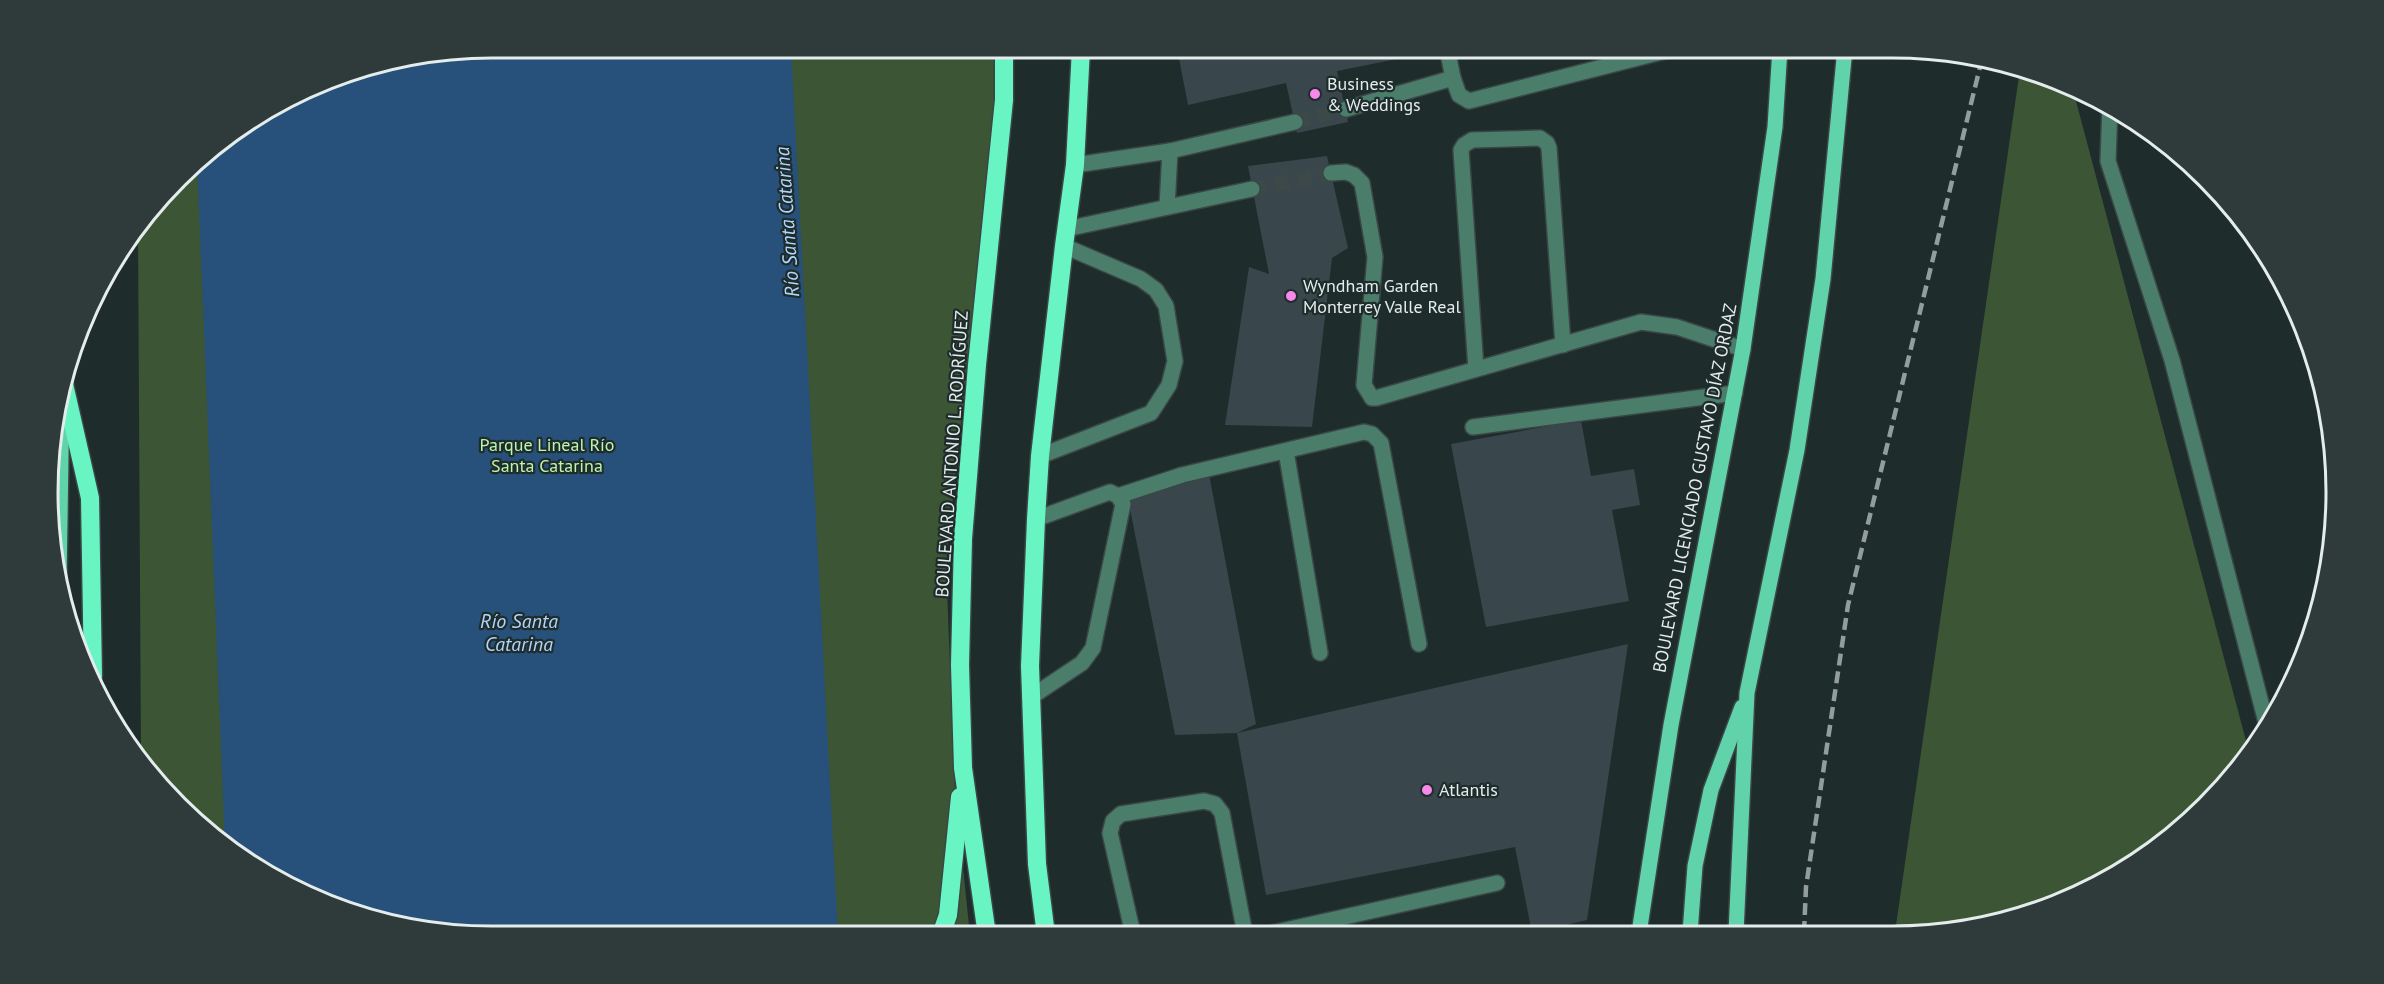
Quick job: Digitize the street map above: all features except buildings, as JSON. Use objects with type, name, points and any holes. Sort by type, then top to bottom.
[{"type":"highway","name":"BOULEVARD ANTONIO L. RODRÍGUEZ","points":[[986,926],[963,768],[960,665],[963,539],[977,365],[1004,100],[1004,58]]},
{"type":"highway","points":[[1045,926],[1037,864],[1030,666],[1035,519],[1040,456],[1075,165],[1081,58]]},
{"type":"highway","points":[[68,402],[90,498],[93,662]]},
{"type":"highway","points":[[944,926],[948,915],[963,768]]},
{"type":"main road","name":"BOULEVARD LICENCIADO GUSTAVO DÍAZ ORDAZ","points":[[1640,926],[1671,725],[1743,349],[1775,127],[1779,58]]},
{"type":"main road","points":[[1691,926],[1695,867],[1711,790],[1747,693],[1797,450],[1822,290],[1844,58]]},
{"type":"main road","points":[[60,528],[61,443]]},
{"type":"main road","points":[[1736,926],[1747,693]]},
{"type":"lane","points":[[1449,58],[1459,95],[1469,101],[1638,58]]},
{"type":"lane","points":[[1346,109],[1453,78]]},
{"type":"lane","points":[[2110,117],[2108,161],[2172,360],[2264,714]]},
{"type":"lane","points":[[1075,165],[1170,151],[1295,122]]},
{"type":"lane","points":[[1476,369],[1461,150],[1472,140],[1539,138],[1547,143],[1563,345]]},
{"type":"lane","points":[[1167,207],[1170,151]]},
{"type":"lane","points":[[1331,173],[1346,172],[1354,175],[1362,183],[1376,257],[1364,385],[1368,396],[1376,398],[1641,322],[1677,327],[1743,349]]},
{"type":"lane","points":[[1065,237],[1167,207],[1252,189]]},
{"type":"lane","points":[[1040,456],[1151,413],[1169,385],[1175,361],[1166,306],[1156,290],[1141,279],[1065,237]]},
{"type":"lane","points":[[1473,428],[1735,393]]},
{"type":"lane","points":[[1118,496],[1182,475],[1364,432],[1372,434],[1381,443],[1419,644]]},
{"type":"lane","points":[[1286,451],[1320,653]]},
{"type":"lane","points":[[1031,697],[1082,663],[1093,648],[1123,504],[1118,496],[1110,492],[1035,519]]},
{"type":"lane","points":[[1131,926],[1110,833],[1113,821],[1121,814],[1204,801],[1215,804],[1222,813],[1243,926]]},
{"type":"lane","points":[[1305,926],[1497,884]]},
{"type":"green space","name":"Río Santa Catarina","points":[[492,58],[1000,58],[946,564],[955,791],[969,926],[492,926],[435,922],[407,917],[380,911],[326,893],[300,881],[251,852],[228,836],[185,799],[141,746],[138,242],[185,185],[228,148],[275,117],[326,91],[380,73],[435,62]]},
{"type":"green space","points":[[2019,78],[2077,100],[2246,741],[2218,778],[2178,818],[2133,852],[2084,881],[2058,893],[2004,911],[1949,922],[1896,926]]},
{"type":"water","name":"Río Santa Catarina","points":[[492,58],[792,58],[838,926],[492,926],[435,922],[380,911],[326,893],[275,867],[224,833],[198,174],[251,132],[300,103],[326,91],[380,73],[407,67],[435,62]]},
{"type":"tunnel","points":[[1295,122],[1346,109]]},
{"type":"tunnel","points":[[1252,189],[1331,173]]},
{"type":"railway","points":[[1804,926],[1806,887],[1848,605],[1980,68]]},
{"type":"place","name":"Business & Weddings","points":[[1315,94]]},
{"type":"place","name":"Wyndham Garden Monterrey Valle Real","points":[[1291,296]]},
{"type":"place","name":"Atlantis","points":[[1427,790]]},
{"type":"park label","name":"Parque Lineal Río Santa Catarina","points":[[547,455]]}]
